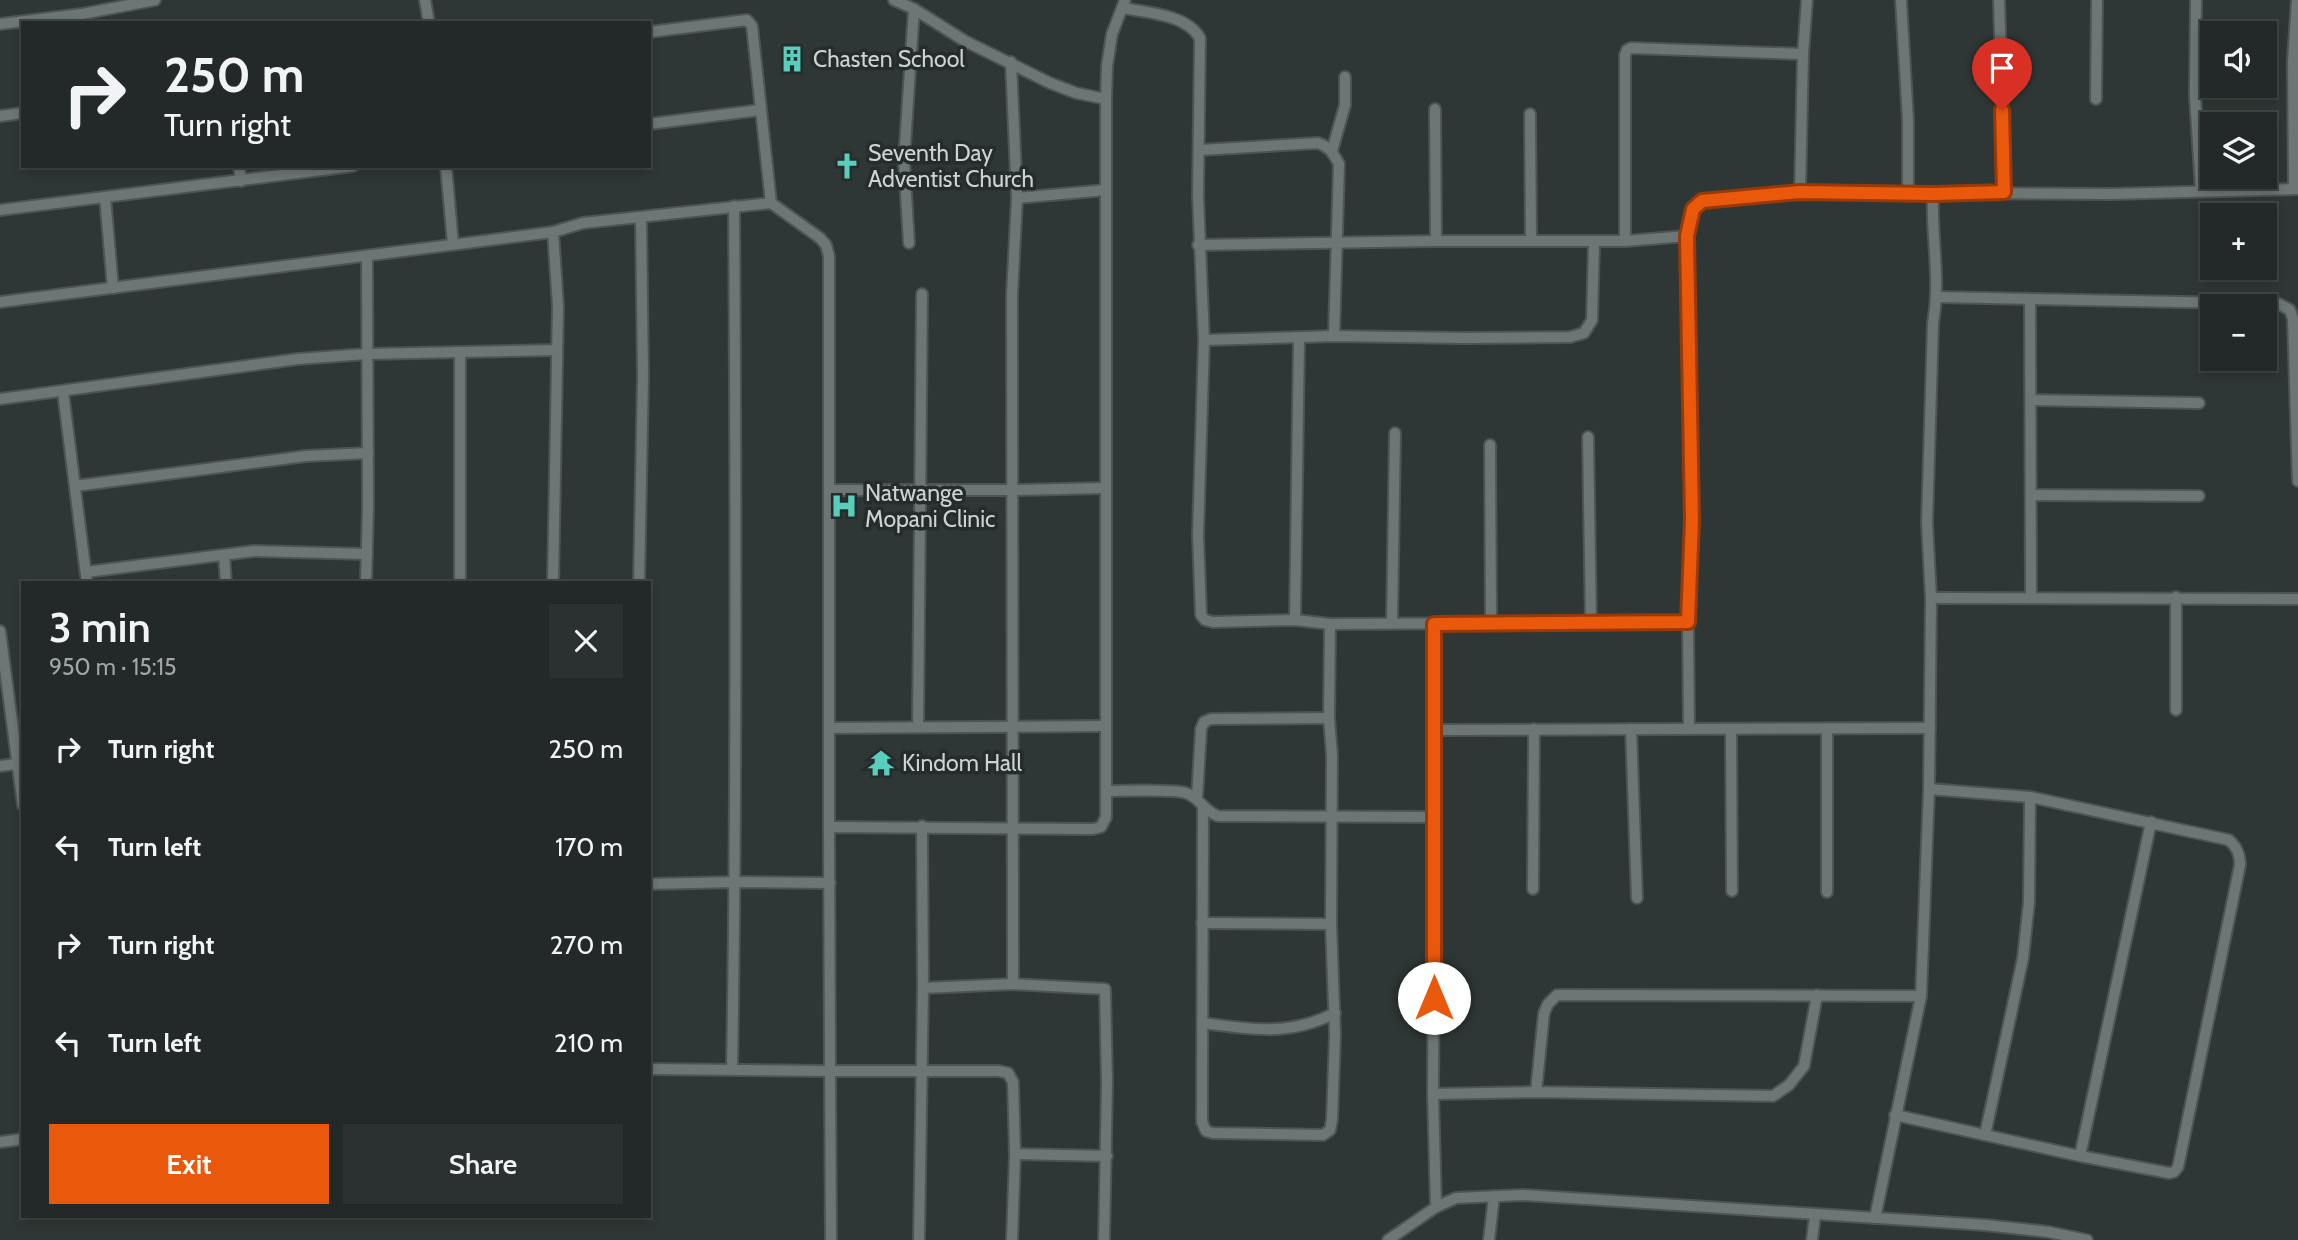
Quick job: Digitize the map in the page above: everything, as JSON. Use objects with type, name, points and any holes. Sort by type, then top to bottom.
[{"type":"street","points":[[42,21],[83,18],[155,0]]},
{"type":"street","points":[[425,0],[429,21]]},
{"type":"street","points":[[894,0],[914,9],[965,41],[1050,83],[1076,93],[1106,99]]},
{"type":"street","points":[[1800,192],[1807,0]]},
{"type":"street","points":[[1901,0],[1908,121],[1908,193]]},
{"type":"street","points":[[1999,0],[2004,192]]},
{"type":"street","points":[[2096,99],[2097,0]]},
{"type":"street","points":[[2196,0],[2195,96],[2201,191]]},
{"type":"street","points":[[1689,729],[1688,622],[1692,520],[1687,236],[1693,209],[1702,201],[1800,192],[2112,194],[2296,189],[2293,61],[2297,0]]},
{"type":"street","points":[[830,827],[1094,829],[1101,827],[1106,817],[1106,99],[1112,34],[1124,4],[1180,20],[1195,30],[1200,38],[1198,245],[1204,340],[1198,535],[1201,615],[1205,620],[1295,620],[1330,624],[1688,622]]},
{"type":"street","points":[[909,243],[904,161],[914,9]]},
{"type":"street","points":[[651,32],[747,20],[752,26],[771,203]]},
{"type":"street","points":[[0,24],[21,22]]},
{"type":"street","points":[[1625,242],[1627,50],[1803,54]]},
{"type":"street","points":[[1011,62],[1017,198],[1012,295],[1013,984]]},
{"type":"street","points":[[1332,151],[1345,105],[1345,77]]},
{"type":"street","points":[[1434,109],[1436,241]]},
{"type":"street","points":[[651,124],[760,110]]},
{"type":"street","points":[[0,116],[21,113]]},
{"type":"street","points":[[1530,114],[1531,241]]},
{"type":"street","points":[[1200,150],[1318,143],[1326,145],[1332,151],[1339,164],[1334,336]]},
{"type":"street","points":[[239,168],[241,181]]},
{"type":"street","points":[[0,210],[338,168]]},
{"type":"street","points":[[446,168],[453,244]]},
{"type":"street","points":[[1017,198],[1106,190]]},
{"type":"street","points":[[1875,1218],[1921,996],[1930,728],[1931,598],[1927,523],[1933,323],[1938,297],[1936,248],[1931,222],[1933,194]]},
{"type":"street","points":[[105,197],[113,288]]},
{"type":"street","points":[[0,302],[553,232],[583,223],[771,203],[827,245],[831,1240]]},
{"type":"street","points":[[732,1069],[736,480],[734,206]]},
{"type":"street","points":[[639,581],[643,376],[641,216]]},
{"type":"street","points":[[553,232],[558,306],[553,581]]},
{"type":"street","points":[[1198,245],[1436,241],[1625,242],[1687,236]]},
{"type":"street","points":[[1204,340],[1334,336],[1570,337],[1584,333],[1592,320],[1594,242]]},
{"type":"street","points":[[366,581],[367,257]]},
{"type":"street","points":[[918,727],[922,294]]},
{"type":"street","points":[[1938,297],[2280,304],[2290,310],[2293,319],[2298,481]]},
{"type":"street","points":[[2030,300],[2031,598]]},
{"type":"street","points":[[1295,620],[1298,338]]},
{"type":"street","points":[[0,399],[298,359],[366,354],[557,350]]},
{"type":"street","points":[[460,352],[460,581]]},
{"type":"street","points":[[63,391],[86,577],[254,551],[367,554]]},
{"type":"street","points":[[2032,400],[2199,403]]},
{"type":"street","points":[[1392,622],[1395,433]]},
{"type":"street","points":[[1588,436],[1591,624]]},
{"type":"street","points":[[1490,445],[1491,623]]},
{"type":"street","points":[[75,486],[306,456],[368,453]]},
{"type":"street","points":[[829,490],[1104,488]]},
{"type":"street","points":[[2032,495],[2199,496]]},
{"type":"street","points":[[224,555],[226,581]]},
{"type":"street","points":[[2176,597],[2176,710]]},
{"type":"street","points":[[1931,598],[2298,599]]},
{"type":"street","points":[[1329,718],[1211,719],[1204,722],[1201,729],[1202,1122],[1206,1131],[1323,1135],[1330,1130],[1335,1013],[1332,756],[1329,718],[1330,624]]},
{"type":"street","points":[[1434,624],[1433,1094],[1436,1207]]},
{"type":"street","points":[[0,631],[19,732],[21,764],[0,766]]},
{"type":"street","points":[[828,728],[1105,726]]},
{"type":"street","points":[[1435,730],[1930,728]]},
{"type":"street","points":[[1533,889],[1534,729]]},
{"type":"street","points":[[1631,729],[1637,898]]},
{"type":"street","points":[[1731,729],[1732,891]]},
{"type":"street","points":[[1827,729],[1827,892]]},
{"type":"street","points":[[1895,1115],[2080,1156],[2174,1172],[2181,1154],[2240,857],[2236,846],[2229,840],[2151,822],[2031,797],[1929,789]]},
{"type":"street","points":[[1107,791],[1185,792],[1208,812],[1218,816],[1433,817]]},
{"type":"street","points":[[1985,1135],[2023,958],[2029,902],[2031,797]]},
{"type":"street","points":[[2080,1156],[2151,822]]},
{"type":"street","points":[[919,1240],[923,988],[922,826]]},
{"type":"street","points":[[651,884],[830,883]]},
{"type":"street","points":[[1202,923],[1332,924]]},
{"type":"street","points":[[923,988],[1013,984],[1105,989],[1107,1156],[1104,1240]]},
{"type":"street","points":[[1536,1092],[1544,1013],[1557,995],[1921,996]]},
{"type":"street","points":[[1433,1094],[1536,1092],[1773,1096],[1790,1085],[1804,1066],[1817,995]]},
{"type":"street","points":[[1203,1023],[1249,1028],[1301,1027],[1335,1013]]},
{"type":"street","points":[[651,1069],[1008,1073],[1013,1082],[1015,1154],[1012,1240]]},
{"type":"street","points":[[0,1142],[21,1139]]},
{"type":"street","points":[[1015,1154],[1107,1156]]},
{"type":"street","points":[[1388,1240],[1436,1207],[1455,1198],[1523,1195],[1985,1225],[2049,1231],[2087,1240]]},
{"type":"street","points":[[1489,1240],[1494,1196]]},
{"type":"street","points":[[1812,1240],[1815,1214]]},
{"type":"place","name":"Chasten School","points":[[792,59]]},
{"type":"place","name":"Seventh Day Adventist Church","points":[[847,166]]},
{"type":"place","name":"Natwange Mopani Clinic","points":[[844,506]]},
{"type":"place","name":"Kindom Hall","points":[[881,763]]},
{"type":"route","points":[[1434,998],[1434,624],[1688,622],[1692,520],[1687,236],[1693,209],[1702,201],[1800,192],[2004,192],[2002,110]]}]
